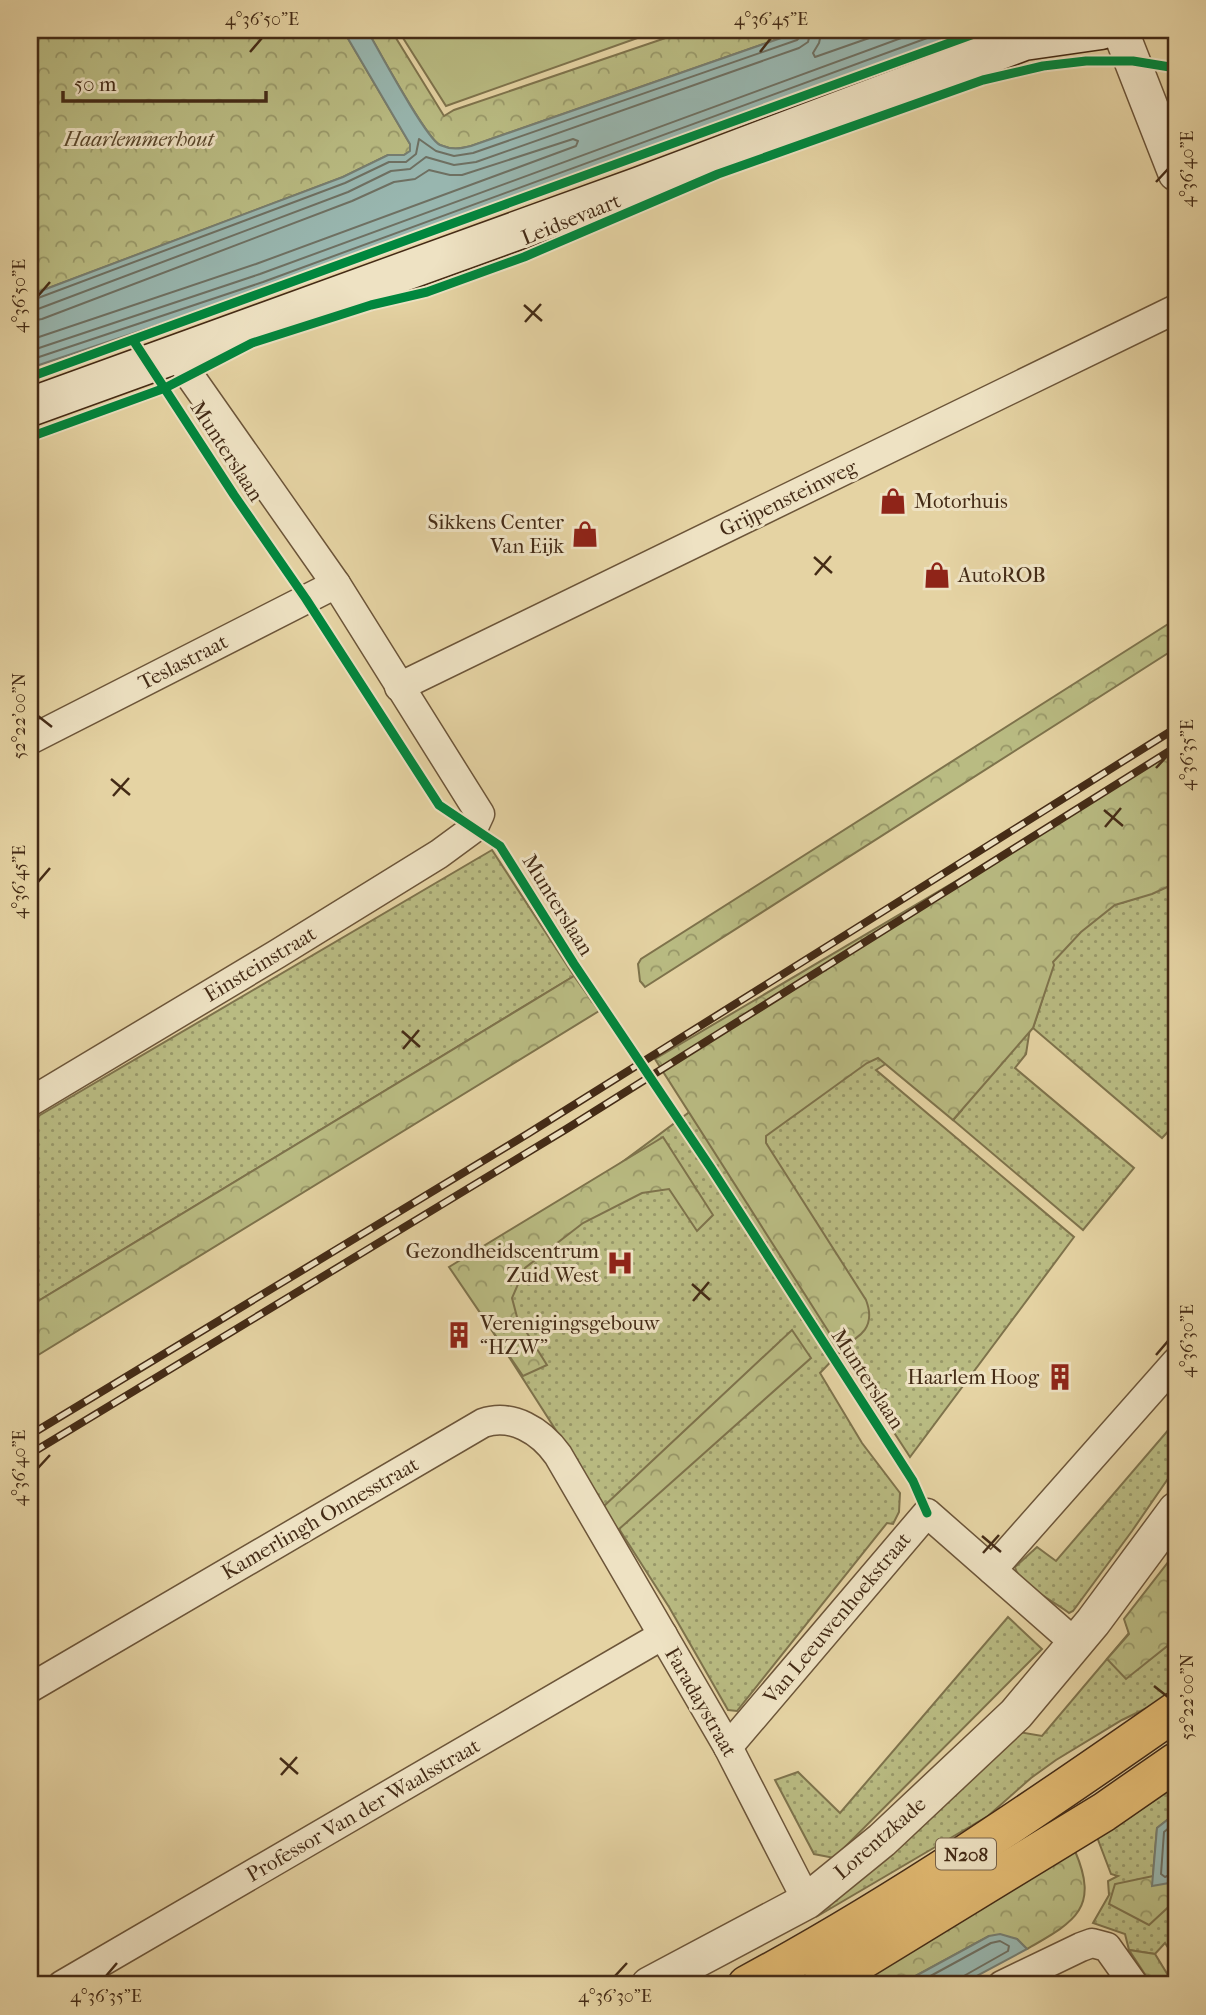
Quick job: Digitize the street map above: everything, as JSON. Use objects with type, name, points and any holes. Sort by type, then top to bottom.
[{"type":"main road","name":"Leidsevaart","points":[[30,407],[627,190],[1024,41],[1101,30]]},
{"type":"main road","name":"N208","points":[[747,1985],[790,1962],[992,1839],[1176,1711]]},
{"type":"main road","name":"N208","points":[[821,1985],[1104,1812],[1176,1762]]},
{"type":"street","points":[[1120,30],[1176,173]]},
{"type":"street","name":"Grijpensteinweg","points":[[399,687],[1176,309]]},
{"type":"street","name":"Munterslaan","points":[[178,353],[190,376],[336,584],[480,814]]},
{"type":"street","name":"Teslastraat","points":[[30,740],[336,584]]},
{"type":"street","name":"Einsteinstraat","points":[[30,1102],[439,854],[474,829],[480,814]]},
{"type":"street","points":[[992,1570],[1176,1362]]},
{"type":"street","name":"Kamerlingh Onnesstraat","points":[[30,1688],[483,1423],[495,1419],[509,1420],[525,1426],[549,1442],[587,1507]]},
{"type":"street","name":"Faradaystraat","points":[[587,1507],[729,1746],[807,1901]]},
{"type":"street","name":"Lorentzkade","points":[[649,1985],[807,1901],[882,1840],[1006,1723],[1075,1643],[1176,1510]]},
{"type":"street","name":"Van Leeuwenhoekstraat","points":[[729,1746],[927,1513],[1075,1643]]},
{"type":"street","name":"Professor Van der Waalsstraat","points":[[62,1985],[663,1635]]},
{"type":"street","points":[[1002,1985],[1042,1964],[1092,1943],[1107,1947],[1134,1985]]},
{"type":"green space","name":"Haarlemmerhout","points":[[30,30],[343,30],[410,144],[410,151],[404,155],[388,155],[343,177],[30,295]]},
{"type":"green space","points":[[367,30],[391,30],[444,116],[454,110],[689,30],[804,30],[471,146],[448,148],[433,139],[424,127]]},
{"type":"green space","points":[[398,30],[660,30],[446,106]]},
{"type":"green space","points":[[1176,619],[1176,648],[645,987],[640,981],[638,964],[641,959]]},
{"type":"green space","points":[[1176,751],[1176,883],[1152,894],[1115,905],[1081,932],[1053,962],[1033,1028],[953,1120],[878,1058],[867,1063],[766,1136],[766,1143],[866,1300],[869,1317],[865,1330],[839,1348],[655,1059]]},
{"type":"green space","points":[[492,850],[574,976],[30,1306],[30,1121]]},
{"type":"green space","points":[[1176,883],[1176,1123],[1162,1138],[1033,1028],[1045,991],[1034,1002],[1026,1054],[1015,1068],[1134,1168],[1083,1230],[953,1120],[962,1110],[933,1034],[876,1070],[1074,1237],[910,1457],[841,1351],[820,1373],[862,1443],[900,1493],[899,1512],[893,1524],[887,1523],[737,1711],[728,1710],[669,1607],[461,1282],[981,895],[1122,903]]},
{"type":"green space","points":[[574,976],[599,1011],[30,1360],[30,1306]]},
{"type":"green space","points":[[663,1137],[713,1215],[697,1231],[669,1189],[642,1193],[583,1223],[525,1268],[512,1298],[517,1317],[547,1365],[523,1376],[449,1267]]},
{"type":"green space","points":[[792,1330],[811,1358],[618,1530],[603,1507]]},
{"type":"green space","points":[[1176,1421],[1176,1467],[1073,1611],[1069,1613],[1023,1580],[1015,1567],[1037,1547],[1056,1561]]},
{"type":"green space","points":[[1176,1552],[1176,1639],[1126,1679],[1107,1659],[1129,1634],[1124,1619]]},
{"type":"green space","points":[[1008,1617],[1042,1649],[834,1858],[814,1854],[775,1780],[798,1772],[840,1813]]},
{"type":"green space","points":[[1125,1620],[1150,1659],[1176,1639],[1176,1694],[1122,1720],[1056,1760],[988,1816],[816,1917],[1019,1732],[1042,1736],[1129,1633]]},
{"type":"green space","points":[[1176,1786],[1176,1813],[1157,1828],[1152,1886],[1169,1883],[1176,1877],[1176,1960],[1165,1943],[1155,1954],[1129,1950],[1125,1934],[1093,1923],[1109,1895],[1108,1881],[1118,1876],[1111,1874],[1097,1837]]},
{"type":"green space","points":[[1075,1851],[1085,1887],[1078,1912],[1058,1930],[1027,1949],[1017,1939],[989,1936],[899,1985],[839,1985]]},
{"type":"green space","points":[[1153,1876],[1169,1883],[1176,1877],[1176,1900],[1149,1925],[1109,1904],[1115,1884]]},
{"type":"green space","points":[[1129,1950],[1155,1954],[1174,1985],[1152,1985]]},
{"type":"water","points":[[343,30],[367,30],[402,92],[433,139],[448,148],[463,148],[804,30],[970,30],[265,289],[30,368],[30,295],[343,177],[388,155],[404,155],[410,151],[410,144]]},
{"type":"water","points":[[1176,1813],[1176,1877],[1169,1883],[1152,1886],[1157,1828]]},
{"type":"water","points":[[1000,1934],[1017,1939],[1027,1949],[960,1985],[899,1985],[989,1936]]},
{"type":"railway","points":[[30,1435],[529,1133],[1176,728]]},
{"type":"railway","points":[[30,1454],[568,1128],[1176,747]]},
{"type":"cycle path","points":[[30,377],[985,30]]},
{"type":"cycle path","points":[[30,437],[165,388],[252,343],[371,305],[427,292],[524,257],[718,174],[983,80],[1043,66],[1086,61],[1133,61],[1176,68]]},
{"type":"cycle path","points":[[133,340],[234,495],[306,599],[439,805],[500,846],[574,964],[711,1168],[897,1456],[913,1481],[927,1513]]},
{"type":"place","name":"Motorhuis","points":[[893,501]]},
{"type":"place","name":"Sikkens Center Van Eijk","points":[[585,534]]},
{"type":"place","name":"AutoROB","points":[[937,575]]},
{"type":"place","name":"Gezondheidscentrum Zuid West","points":[[620,1263]]},
{"type":"place","name":"Verenigingsgebouw “HZW”","points":[[459,1335]]},
{"type":"place","name":"Haarlem Hoog","points":[[1060,1377]]}]
